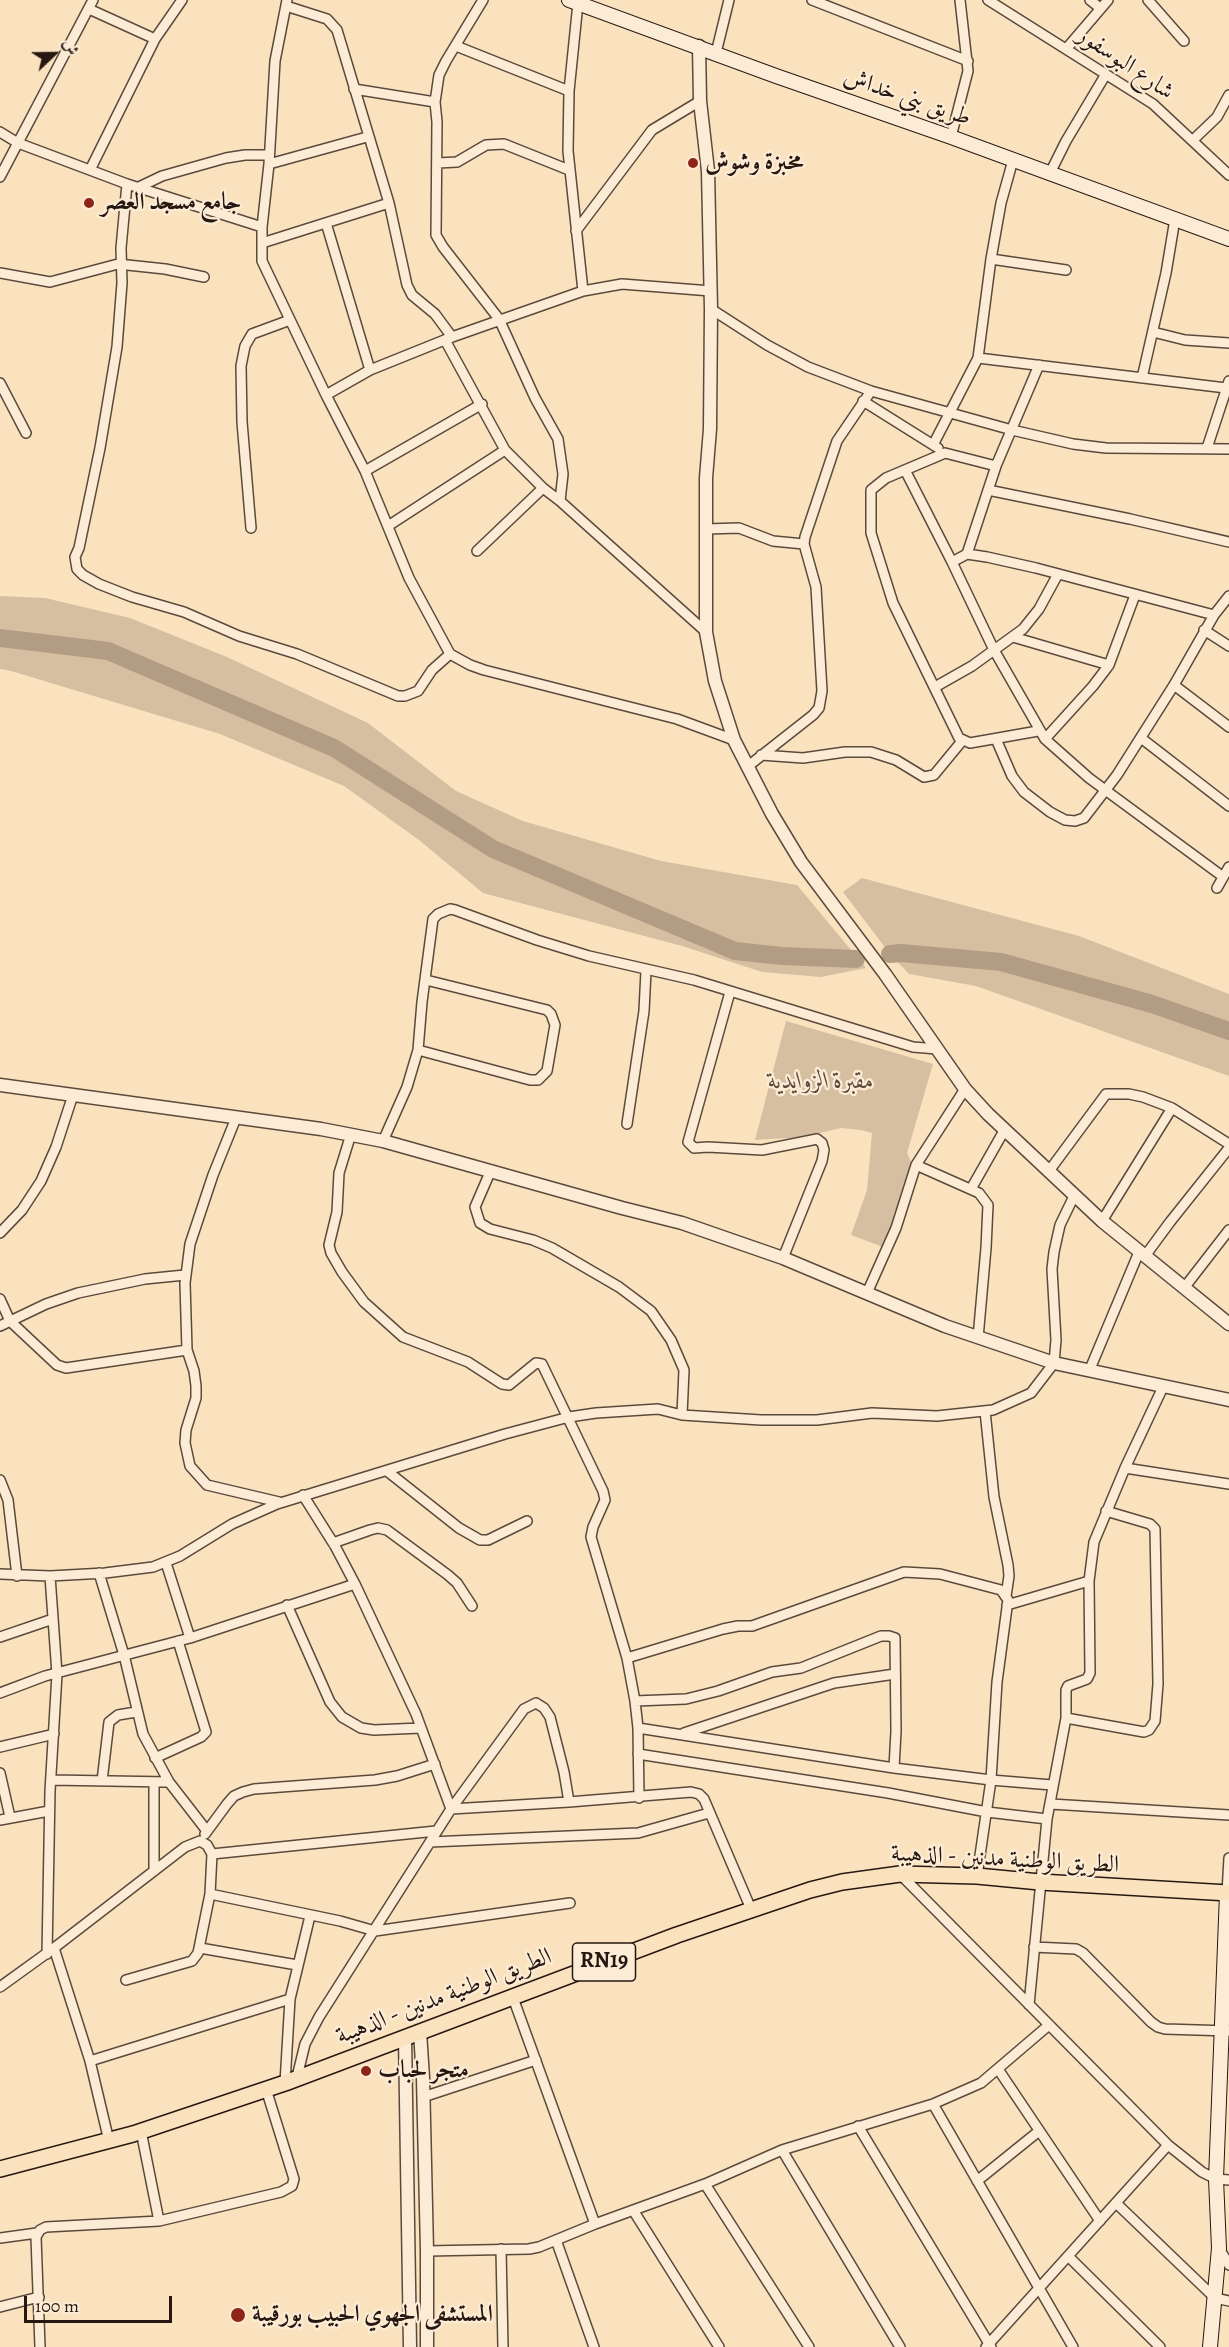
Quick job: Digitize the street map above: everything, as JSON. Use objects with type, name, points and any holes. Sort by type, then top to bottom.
[{"type":"main road","name":"طريق بني خداش","points":[[573,2],[1229,239]]},
{"type":"main road","name":"الطريق الوطنية مدنين - الذهيبة","points":[[0,2169],[109,2141],[266,2089],[512,1995],[751,1909],[842,1882],[900,1874],[977,1876],[1228,1893]]},
{"type":"main road","points":[[1210,2347],[1219,2248],[1222,2179],[1228,1893]]},
{"type":"street","points":[[90,170],[155,39],[182,0]]},
{"type":"street","points":[[483,0],[439,75],[435,102],[438,241],[499,319],[535,398],[558,439],[563,474],[561,501]]},
{"type":"street","points":[[716,53],[729,0]]},
{"type":"street","points":[[812,0],[968,61]]},
{"type":"street","points":[[951,137],[967,76],[968,61],[960,0]]},
{"type":"street","points":[[1090,0],[1100,8]]},
{"type":"street","points":[[1067,48],[1108,0]]},
{"type":"street","points":[[1148,0],[1184,41]]},
{"type":"street","name":"شارع البوسفور","points":[[990,1],[1153,104],[1229,175]]},
{"type":"street","points":[[573,2],[569,91],[569,170],[583,291]]},
{"type":"street","points":[[706,632],[561,501],[543,488],[505,450],[435,314],[409,290],[389,203],[334,24],[286,3],[275,61],[262,227],[262,261],[364,471],[409,578],[450,654],[484,670],[677,719],[734,740]]},
{"type":"street","points":[[0,177],[91,4],[155,39]]},
{"type":"street","points":[[456,46],[569,91]]},
{"type":"street","points":[[699,46],[700,101],[708,171],[711,291],[710,429],[706,478],[706,632],[716,681],[734,740],[801,862],[885,974],[965,1089],[1102,1221],[1229,1324]]},
{"type":"street","points":[[1050,173],[1066,141],[1106,74]]},
{"type":"street","points":[[354,89],[435,102]]},
{"type":"street","points":[[1193,140],[1217,117],[1229,95]]},
{"type":"street","points":[[576,231],[652,130],[700,101]]},
{"type":"street","points":[[0,132],[18,143],[127,184],[262,227]]},
{"type":"street","points":[[139,187],[162,176],[226,158],[245,155],[269,160],[367,136]]},
{"type":"street","points":[[438,163],[457,162],[486,145],[504,144],[569,170]]},
{"type":"street","points":[[933,445],[978,358],[991,259],[1001,203],[1013,160]]},
{"type":"street","points":[[127,184],[121,248],[117,347],[100,448],[79,548],[75,557],[77,569],[99,584],[132,597],[184,612],[239,636],[297,654],[398,696],[418,691],[432,670],[450,654]]},
{"type":"street","points":[[261,243],[389,203]]},
{"type":"street","points":[[1142,378],[1175,219]]},
{"type":"street","points":[[326,223],[370,370]]},
{"type":"street","points":[[991,259],[1066,270]]},
{"type":"street","points":[[0,273],[50,282],[122,264],[204,277]]},
{"type":"street","points":[[326,394],[370,370],[448,338],[583,291],[622,284],[711,291]]},
{"type":"street","points":[[711,309],[789,359],[871,391],[1012,430],[1073,444],[1106,448],[1229,449]]},
{"type":"street","points":[[251,528],[242,422],[241,366],[245,345],[252,333],[290,320]]},
{"type":"street","points":[[1153,332],[1194,341],[1229,342]]},
{"type":"street","points":[[978,358],[1142,378],[1228,385],[1207,448]]},
{"type":"street","points":[[967,554],[996,466],[1040,365]]},
{"type":"street","points":[[0,383],[26,433]]},
{"type":"street","points":[[747,767],[819,708],[821,700],[816,587],[804,544],[805,537],[837,441],[871,391]]},
{"type":"street","points":[[863,401],[945,453],[996,466]]},
{"type":"street","points":[[364,471],[482,404]]},
{"type":"street","points":[[388,526],[505,450]]},
{"type":"street","points":[[945,453],[886,478],[872,488],[869,507],[871,533],[893,603],[935,687],[944,711],[962,741],[970,743],[1038,730]]},
{"type":"street","points":[[904,470],[994,650],[1045,739],[1107,790],[1222,876]]},
{"type":"street","points":[[477,551],[543,488]]},
{"type":"street","points":[[988,490],[1229,542]]},
{"type":"street","points":[[706,529],[739,528],[773,542],[804,544]]},
{"type":"street","points":[[952,562],[967,554],[1058,574],[1214,615]]},
{"type":"street","points":[[935,687],[972,666],[1013,637],[1031,621],[1058,574]]},
{"type":"street","points":[[1045,739],[1109,665],[1136,595]]},
{"type":"street","points":[[996,739],[1012,776],[1024,792],[1050,812],[1065,820],[1084,818],[1107,790],[1141,738],[1204,630],[1229,596]]},
{"type":"street","points":[[1204,630],[1229,646]]},
{"type":"street","points":[[1013,637],[1109,665]]},
{"type":"street","points":[[1174,685],[1229,727]]},
{"type":"street","points":[[1141,738],[1229,806]]},
{"type":"street","points":[[761,755],[802,758],[845,752],[872,752],[896,760],[924,777],[934,775],[962,741]]},
{"type":"street","points":[[1217,888],[1229,867]]},
{"type":"street","points":[[383,1141],[407,1088],[418,1050],[433,920],[438,914],[450,909],[537,940],[646,970],[694,980],[913,1047],[937,1049]]},
{"type":"street","points":[[627,1124],[644,1011],[646,970]]},
{"type":"street","points":[[418,1050],[530,1080],[538,1080],[546,1071],[555,1025],[548,1010],[426,980]]},
{"type":"street","points":[[730,992],[688,1142],[694,1148],[762,1150],[817,1139],[822,1143],[824,1150],[822,1161],[783,1258]]},
{"type":"street","points":[[0,1085],[351,1134],[383,1141],[682,1223],[783,1258],[978,1338],[1054,1363],[1229,1400]]},
{"type":"street","points":[[867,1293],[896,1228],[916,1165],[965,1089]]},
{"type":"street","points":[[1049,1171],[1106,1094],[1129,1094],[1172,1108],[1229,1146],[1142,1254],[1090,1370]]},
{"type":"street","points":[[0,1233],[22,1209],[41,1181],[56,1147],[73,1095]]},
{"type":"street","points":[[1102,1221],[1172,1108]]},
{"type":"street","points":[[236,1118],[190,1244],[185,1275],[187,1350],[196,1386],[196,1398],[186,1430],[186,1449],[190,1466],[207,1485],[281,1502]]},
{"type":"street","points":[[971,1189],[1005,1129]]},
{"type":"street","points":[[351,1134],[339,1173],[337,1212],[328,1245],[342,1272],[364,1302],[408,1340],[468,1362],[506,1386],[537,1363],[542,1364],[603,1491],[605,1500],[591,1537],[627,1658],[636,1701],[639,1798]]},
{"type":"street","points":[[916,1165],[971,1189],[985,1199],[988,1214],[978,1338]]},
{"type":"street","points":[[491,1170],[476,1207],[480,1223],[490,1229],[533,1240],[552,1248],[619,1287],[651,1311],[671,1340],[684,1370],[682,1415]]},
{"type":"street","points":[[0,1574],[50,1576],[153,1567],[166,1563],[232,1524],[281,1502],[505,1434],[569,1417],[658,1408],[682,1415],[761,1420],[817,1420],[872,1413],[937,1416],[985,1411],[1031,1393],[1054,1363],[1056,1340],[1052,1269],[1055,1239],[1074,1196]]},
{"type":"street","points":[[1184,1288],[1229,1230]]},
{"type":"street","points":[[0,1326],[61,1298],[86,1290],[145,1279],[185,1275]]},
{"type":"street","points":[[0,1299],[10,1321],[57,1365],[66,1368],[187,1350]]},
{"type":"street","points":[[1029,2005],[1047,1819],[1066,1718],[1066,1690],[1068,1686],[1087,1679],[1090,1673],[1089,1581],[1094,1542],[1163,1387]]},
{"type":"street","points":[[977,1876],[992,1780],[997,1682],[1009,1576],[994,1497],[985,1411]]},
{"type":"street","points":[[1125,1468],[1229,1484]]},
{"type":"street","points":[[387,1471],[459,1528],[480,1540],[488,1540],[527,1521]]},
{"type":"street","points":[[0,1480],[8,1500],[17,1576]]},
{"type":"street","points":[[303,1495],[355,1584],[421,1728],[451,1809]]},
{"type":"street","points":[[1066,1718],[1144,1732],[1149,1730],[1155,1721],[1158,1684],[1155,1529],[1150,1524],[1106,1512]]},
{"type":"street","points":[[333,1543],[378,1528],[387,1530],[457,1583],[472,1606]]},
{"type":"street","points":[[166,1563],[190,1638]]},
{"type":"street","points":[[627,1658],[723,1629],[752,1626],[904,1572],[916,1571],[956,1577],[1001,1590],[1007,1601]]},
{"type":"street","points":[[99,1573],[124,1655],[143,1734],[169,1782],[207,1831]]},
{"type":"street","points":[[50,1576],[57,1674],[49,1811],[50,1951],[90,2061],[109,2141]]},
{"type":"street","points":[[1007,1601],[1089,1581]]},
{"type":"street","points":[[0,1693],[57,1674],[190,1638],[355,1584]]},
{"type":"street","points":[[287,1605],[330,1702],[342,1717],[351,1724],[368,1729],[421,1728]]},
{"type":"street","points":[[0,1637],[52,1619]]},
{"type":"street","points":[[636,1701],[686,1699],[718,1691],[772,1672],[810,1665],[881,1636],[895,1638],[894,1768]]},
{"type":"street","points":[[155,1758],[201,1737],[206,1732],[178,1641]]},
{"type":"street","points":[[682,1733],[834,1683],[895,1674]]},
{"type":"street","points":[[291,2080],[305,2044],[319,2017],[436,1831],[524,1709],[536,1703],[544,1708],[550,1717],[569,1802]]},
{"type":"street","points":[[102,1781],[109,1722],[118,1715],[136,1712]]},
{"type":"street","points":[[638,1728],[682,1733],[894,1768],[1052,1785]]},
{"type":"street","points":[[0,1747],[54,1734]]},
{"type":"street","points":[[638,1754],[888,1793],[987,1812],[1047,1819]]},
{"type":"street","points":[[0,1987],[185,1847],[200,1841],[234,1796],[254,1788],[375,1780],[398,1776],[435,1764]]},
{"type":"street","points":[[0,1773],[5,1819],[49,1811]]},
{"type":"street","points":[[51,1780],[169,1782]]},
{"type":"street","points":[[154,1782],[154,1871]]},
{"type":"street","points":[[451,1809],[639,1798],[691,1792],[699,1794],[704,1799],[751,1909]]},
{"type":"street","points":[[1051,1804],[1229,1815]]},
{"type":"street","points":[[430,1842],[638,1833],[709,1813]]},
{"type":"street","points":[[212,1854],[436,1831]]},
{"type":"street","points":[[126,1980],[192,1961],[195,1958],[200,1948],[210,1894],[212,1854],[207,1845],[200,1841]]},
{"type":"street","points":[[1228,1893],[1229,1858]]},
{"type":"street","points":[[900,1874],[1168,2145],[1188,2162],[1222,2179]]},
{"type":"street","points":[[210,1894],[375,1931],[570,1903]]},
{"type":"street","points":[[291,2080],[290,1999],[310,1916]]},
{"type":"street","points":[[1034,1947],[1076,1949],[1083,1953],[1158,2027],[1225,2031]]},
{"type":"street","points":[[200,1948],[297,1965]]},
{"type":"street","points":[[512,1995],[595,2224]]},
{"type":"street","points":[[90,2061],[290,1999]]},
{"type":"street","points":[[428,2250],[529,2249],[705,2184],[782,2150],[933,2104],[981,2083],[1049,2025]]},
{"type":"street","points":[[412,2034],[423,2097],[428,2250],[427,2347]]},
{"type":"street","points":[[410,2347],[412,2034]]},
{"type":"street","points":[[423,2097],[536,2060]]},
{"type":"street","points":[[998,2069],[1100,2221]]},
{"type":"street","points":[[0,2238],[38,2233],[46,2227],[159,2221],[281,2192],[292,2186],[294,2179],[266,2089]]},
{"type":"street","points":[[933,2104],[1073,2347]]},
{"type":"street","points":[[858,2126],[989,2346],[1168,2145]]},
{"type":"street","points":[[141,2131],[159,2221]]},
{"type":"street","points":[[977,2181],[1039,2131]]},
{"type":"street","points":[[782,2150],[900,2347]]},
{"type":"street","points":[[705,2184],[809,2347]]},
{"type":"street","points":[[1116,2203],[1215,2298],[1229,2301]]},
{"type":"street","points":[[633,2210],[718,2347]]},
{"type":"street","points":[[38,2233],[40,2347]]},
{"type":"street","points":[[556,2240],[594,2347]]},
{"type":"street","points":[[1219,2248],[1229,2265]]},
{"type":"street","points":[[501,2249],[503,2347]]},
{"type":"street","points":[[1068,2256],[1160,2347]]},
{"type":"street","points":[[0,2307],[39,2296]]},
{"type":"green space","points":[[0,596],[45,598],[130,618],[227,657],[368,723],[456,791],[523,821],[661,861],[797,885],[866,968],[821,977],[762,972],[682,946],[483,893],[419,840],[344,786],[220,734],[0,669]]},
{"type":"green space","points":[[862,878],[1079,936],[1229,994],[1229,1076],[976,986],[909,974],[890,954],[843,892]]},
{"type":"green space","name":"مقبرة الزوايدية","points":[[786,1021],[933,1064],[907,1153],[913,1166],[899,1215],[883,1247],[851,1235],[867,1190],[872,1133],[841,1128],[803,1137],[755,1140]]},
{"type":"waterway","points":[[0,638],[108,651],[334,748],[493,849],[735,951],[782,956],[856,959]]},
{"type":"waterway","points":[[890,954],[1001,962],[1152,1004],[1229,1031]]},
{"type":"place","name":"مخبزة وشوش","points":[[693,163]]},
{"type":"place","name":"جامع مسجد العصر","points":[[89,203]]},
{"type":"place","name":"متجر لحباب","points":[[366,2071]]},
{"type":"place","name":"المستشفى الجهوي الحبيب بورقيبة","points":[[238,2315]]}]
